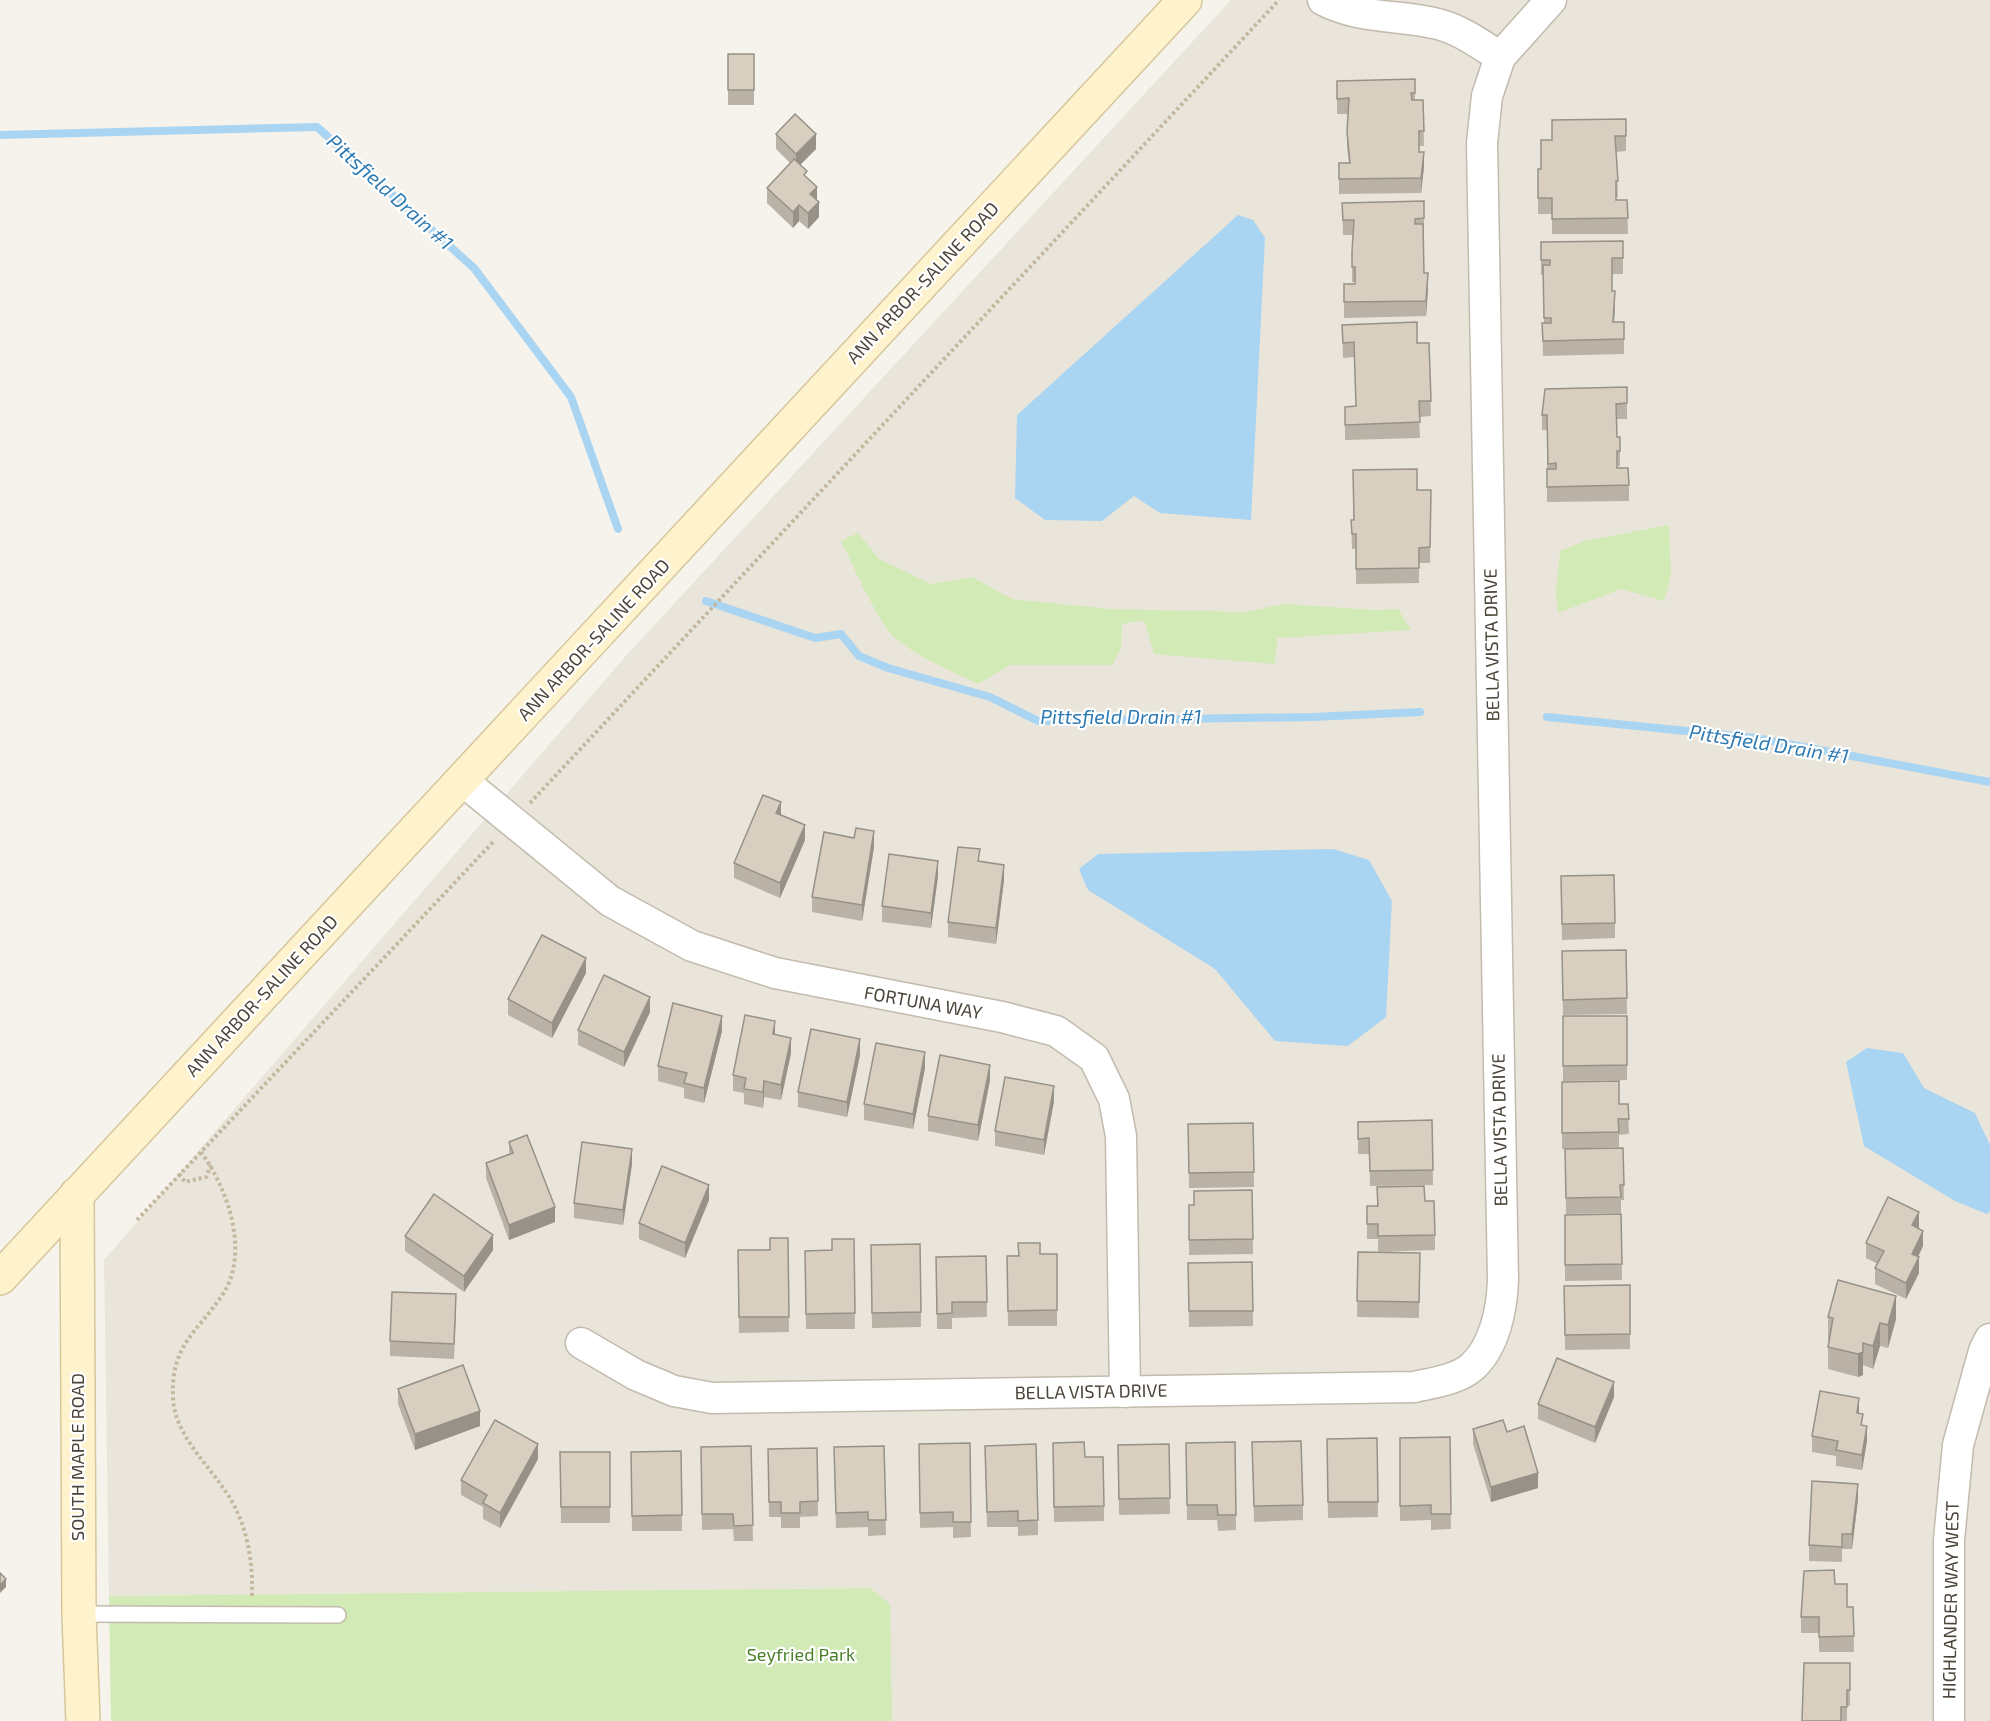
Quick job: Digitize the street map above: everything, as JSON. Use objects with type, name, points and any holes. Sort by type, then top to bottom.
[{"type":"main road","name":"ANN ARBOR-SALINE ROAD","points":[[0,1278],[1185,0]]},
{"type":"main road","name":"SOUTH MAPLE ROAD","points":[[77,1194],[79,1614],[83,1721]]},
{"type":"street","points":[[1323,0],[1350,12],[1438,24],[1470,38],[1500,57]]},
{"type":"street","name":"BELLA VISTA DRIVE","points":[[581,1343],[646,1379],[674,1391],[712,1398],[1425,1385],[1446,1380],[1472,1367],[1492,1337],[1502,1310],[1482,174],[1487,96],[1500,57],[1551,0]]},
{"type":"street","name":"FORTUNA WAY","points":[[463,781],[610,901],[692,946],[775,974],[1002,1017],[1056,1031],[1094,1058],[1114,1099],[1121,1136],[1125,1392]]},
{"type":"street","name":"HIGHLANDER WAY WEST","points":[[1949,1721],[1949,1540],[1958,1445],[1984,1351],[1990,1340]]},
{"type":"lane","points":[[79,1614],[338,1615]]},
{"type":"path","points":[[547,788],[1279,0]]},
{"type":"path","points":[[137,1220],[380,960],[480,857]]},
{"type":"path","points":[[201,1152],[211,1165],[230,1215],[235,1245],[233,1268],[224,1292],[178,1353],[173,1400],[181,1425],[196,1452],[235,1509],[250,1550],[253,1582]]},
{"type":"path","points":[[179,1174],[185,1182],[193,1182],[206,1177],[211,1165]]},
{"type":"shaded area","points":[[1231,0],[1990,0],[1990,1721],[872,1721],[869,1588],[109,1596],[104,1260],[624,658]]},
{"type":"green space","points":[[1669,525],[1671,575],[1664,601],[1621,589],[1558,613],[1556,593],[1560,551],[1585,541]]},
{"type":"green space","points":[[858,533],[879,559],[931,584],[972,577],[1012,599],[1111,609],[1245,612],[1284,604],[1376,610],[1398,609],[1411,630],[1277,638],[1275,664],[1154,654],[1144,620],[1122,624],[1121,649],[1112,665],[1010,665],[978,684],[915,652],[896,639],[889,631],[866,593],[841,541]]},
{"type":"green space","name":"Seyfried Park","points":[[870,1588],[890,1604],[892,1721],[111,1721],[109,1596]]},
{"type":"water","points":[[1238,215],[1253,220],[1265,238],[1251,520],[1160,513],[1134,496],[1102,521],[1045,520],[1015,498],[1017,415]]},
{"type":"water","points":[[1333,849],[1369,860],[1392,901],[1386,1017],[1348,1046],[1275,1041],[1215,969],[1088,890],[1079,869],[1098,854]]},
{"type":"water","points":[[1867,1048],[1903,1053],[1924,1088],[1975,1113],[1990,1145],[1990,1211],[1987,1214],[1955,1201],[1864,1146],[1846,1062]]},
{"type":"building","points":[[728,54],[754,54],[754,90],[728,90]]},
{"type":"building","points":[[1415,79],[1415,93],[1411,93],[1412,100],[1423,100],[1424,131],[1419,131],[1419,152],[1424,152],[1421,178],[1339,179],[1339,163],[1350,163],[1347,132],[1349,98],[1337,99],[1337,81]]},
{"type":"building","points":[[795,114],[816,134],[796,154],[776,134]]},
{"type":"building","points":[[1626,119],[1626,136],[1615,136],[1618,181],[1616,181],[1616,200],[1627,200],[1628,218],[1552,219],[1552,198],[1538,198],[1538,169],[1541,169],[1541,140],[1552,140],[1552,120]]},
{"type":"building","points":[[794,159],[807,171],[804,175],[817,187],[810,194],[819,202],[808,213],[799,205],[793,212],[767,188]]},
{"type":"building","points":[[1424,201],[1424,218],[1415,219],[1415,224],[1423,224],[1424,273],[1428,273],[1426,301],[1344,302],[1344,284],[1355,284],[1355,267],[1352,267],[1354,220],[1343,220],[1342,203]]},
{"type":"building","points":[[1623,241],[1623,258],[1612,258],[1612,291],[1615,291],[1613,322],[1624,322],[1624,339],[1543,341],[1542,323],[1551,323],[1551,318],[1544,318],[1543,265],[1550,265],[1550,260],[1541,260],[1541,242]]},
{"type":"building","points":[[1417,322],[1417,343],[1429,343],[1431,401],[1419,401],[1420,422],[1345,425],[1345,407],[1356,406],[1354,342],[1343,343],[1342,325]]},
{"type":"building","points":[[1627,387],[1627,403],[1616,404],[1617,437],[1620,437],[1617,468],[1628,468],[1629,485],[1547,487],[1547,469],[1556,469],[1556,463],[1548,464],[1547,415],[1542,415],[1545,389]]},
{"type":"building","points":[[1417,469],[1417,490],[1431,490],[1430,547],[1419,548],[1419,568],[1356,569],[1356,534],[1352,534],[1351,520],[1354,520],[1353,470]]},
{"type":"building","points":[[763,795],[781,802],[776,813],[805,825],[780,883],[734,863]]},
{"type":"building","points":[[856,828],[874,831],[862,905],[812,897],[824,832],[854,838]]},
{"type":"building","points":[[958,847],[980,849],[978,861],[1004,865],[996,928],[948,922]]},
{"type":"building","points":[[889,854],[938,861],[931,913],[882,906]]},
{"type":"building","points":[[1614,875],[1615,923],[1562,924],[1561,876]]},
{"type":"building","points":[[542,935],[586,958],[552,1023],[508,999]]},
{"type":"building","points":[[1626,950],[1627,998],[1563,1000],[1562,951]]},
{"type":"building","points":[[604,975],[650,997],[624,1052],[578,1030]]},
{"type":"building","points":[[673,1003],[722,1016],[704,1088],[684,1083],[687,1073],[658,1066]]},
{"type":"building","points":[[745,1015],[775,1021],[773,1034],[791,1038],[781,1085],[764,1081],[763,1092],[744,1089],[746,1078],[733,1075]]},
{"type":"building","points":[[1563,1016],[1627,1016],[1627,1065],[1563,1066]]},
{"type":"building","points":[[811,1029],[860,1039],[847,1102],[798,1092]]},
{"type":"building","points":[[876,1043],[925,1052],[913,1114],[864,1104]]},
{"type":"building","points":[[940,1055],[990,1065],[978,1125],[928,1116]]},
{"type":"building","points":[[1005,1077],[1054,1086],[1044,1140],[995,1131]]},
{"type":"building","points":[[1619,1081],[1619,1104],[1628,1104],[1629,1119],[1618,1119],[1619,1132],[1562,1133],[1562,1082]]},
{"type":"building","points":[[1432,1120],[1433,1170],[1370,1171],[1369,1138],[1358,1139],[1358,1122]]},
{"type":"building","points":[[1253,1123],[1254,1172],[1189,1173],[1188,1124]]},
{"type":"building","points":[[527,1135],[555,1207],[509,1225],[486,1163],[513,1153],[509,1142]]},
{"type":"building","points":[[582,1142],[632,1149],[623,1210],[574,1203]]},
{"type":"building","points":[[1623,1148],[1624,1185],[1620,1185],[1621,1197],[1566,1198],[1565,1149]]},
{"type":"building","points":[[662,1166],[709,1185],[685,1243],[639,1223]]},
{"type":"building","points":[[1424,1186],[1425,1201],[1434,1201],[1435,1235],[1378,1236],[1378,1224],[1367,1224],[1367,1206],[1378,1206],[1377,1187]]},
{"type":"building","points":[[1252,1190],[1253,1239],[1189,1240],[1189,1205],[1194,1205],[1194,1191]]},
{"type":"building","points":[[434,1194],[493,1235],[464,1276],[405,1236]]},
{"type":"building","points":[[1888,1197],[1919,1212],[1912,1225],[1923,1231],[1912,1254],[1919,1257],[1906,1283],[1875,1268],[1884,1251],[1866,1243]]},
{"type":"building","points":[[1621,1214],[1622,1264],[1565,1265],[1565,1215]]},
{"type":"building","points":[[770,1238],[788,1238],[789,1317],[739,1317],[738,1250],[770,1250]]},
{"type":"building","points":[[832,1239],[854,1239],[855,1313],[806,1314],[805,1251],[832,1250]]},
{"type":"building","points":[[1018,1243],[1040,1243],[1040,1254],[1057,1254],[1057,1310],[1008,1311],[1007,1256],[1019,1256]]},
{"type":"building","points":[[920,1244],[921,1312],[872,1313],[871,1245]]},
{"type":"building","points":[[1358,1252],[1420,1253],[1419,1302],[1357,1301]]},
{"type":"building","points":[[986,1256],[987,1302],[952,1302],[952,1313],[937,1314],[936,1257]]},
{"type":"building","points":[[1252,1262],[1253,1311],[1189,1311],[1188,1263]]},
{"type":"building","points":[[1838,1280],[1896,1296],[1888,1325],[1880,1323],[1873,1346],[1863,1343],[1863,1352],[1858,1354],[1828,1347],[1833,1318],[1828,1317]]},
{"type":"building","points":[[1630,1285],[1630,1334],[1565,1335],[1564,1286]]},
{"type":"building","points":[[392,1292],[456,1294],[454,1344],[390,1341]]},
{"type":"building","points":[[1557,1358],[1614,1382],[1595,1427],[1538,1404]]},
{"type":"building","points":[[463,1365],[480,1411],[415,1434],[398,1389]]},
{"type":"building","points":[[1820,1391],[1859,1398],[1857,1413],[1863,1414],[1861,1425],[1867,1426],[1862,1455],[1836,1450],[1838,1441],[1812,1436]]},
{"type":"building","points":[[495,1420],[538,1444],[500,1513],[483,1503],[487,1495],[461,1480]]},
{"type":"building","points":[[1503,1420],[1507,1432],[1524,1426],[1538,1473],[1491,1487],[1473,1429]]},
{"type":"building","points":[[1450,1437],[1451,1514],[1431,1514],[1431,1505],[1400,1506],[1400,1438]]},
{"type":"building","points":[[1377,1438],[1378,1502],[1328,1502],[1327,1439]]},
{"type":"building","points":[[1301,1441],[1303,1505],[1254,1506],[1252,1442]]},
{"type":"building","points":[[1084,1442],[1085,1457],[1103,1457],[1104,1506],[1054,1507],[1053,1443]]},
{"type":"building","points":[[1235,1442],[1236,1515],[1218,1515],[1217,1505],[1187,1505],[1186,1443]]},
{"type":"building","points":[[970,1443],[971,1522],[953,1522],[953,1512],[920,1513],[919,1444]]},
{"type":"building","points":[[1036,1444],[1038,1520],[1018,1521],[1018,1511],[987,1512],[985,1446]]},
{"type":"building","points":[[1169,1444],[1170,1498],[1119,1499],[1118,1445]]},
{"type":"building","points":[[751,1446],[753,1525],[734,1526],[733,1514],[702,1514],[701,1447]]},
{"type":"building","points":[[884,1446],[886,1520],[868,1520],[868,1512],[836,1513],[834,1447]]},
{"type":"building","points":[[817,1448],[818,1501],[800,1502],[800,1513],[781,1513],[781,1502],[769,1502],[768,1449]]},
{"type":"building","points":[[681,1451],[682,1515],[632,1516],[631,1452]]},
{"type":"building","points":[[560,1452],[610,1452],[610,1507],[561,1507]]},
{"type":"building","points":[[1812,1481],[1858,1484],[1852,1534],[1842,1534],[1842,1547],[1809,1545]]},
{"type":"building","points":[[1834,1570],[1835,1584],[1847,1584],[1847,1607],[1853,1607],[1854,1636],[1819,1637],[1819,1617],[1801,1617],[1804,1571]]},
{"type":"building","points":[[0,1573],[6,1579],[0,1585]]},
{"type":"building","points":[[1804,1663],[1850,1663],[1850,1690],[1847,1690],[1847,1707],[1841,1707],[1841,1721],[1802,1721]]},
{"type":"waterway","name":"Pittsfield Drain #1","points":[[0,135],[317,127],[474,268],[571,397],[618,529]]},
{"type":"waterway","name":"Pittsfield Drain #1","points":[[706,601],[815,638],[841,634],[859,656],[888,668],[990,697],[1038,721],[1314,717],[1420,712]]},
{"type":"waterway","name":"Pittsfield Drain #1","points":[[1547,717],[1756,738],[1990,782]]}]
